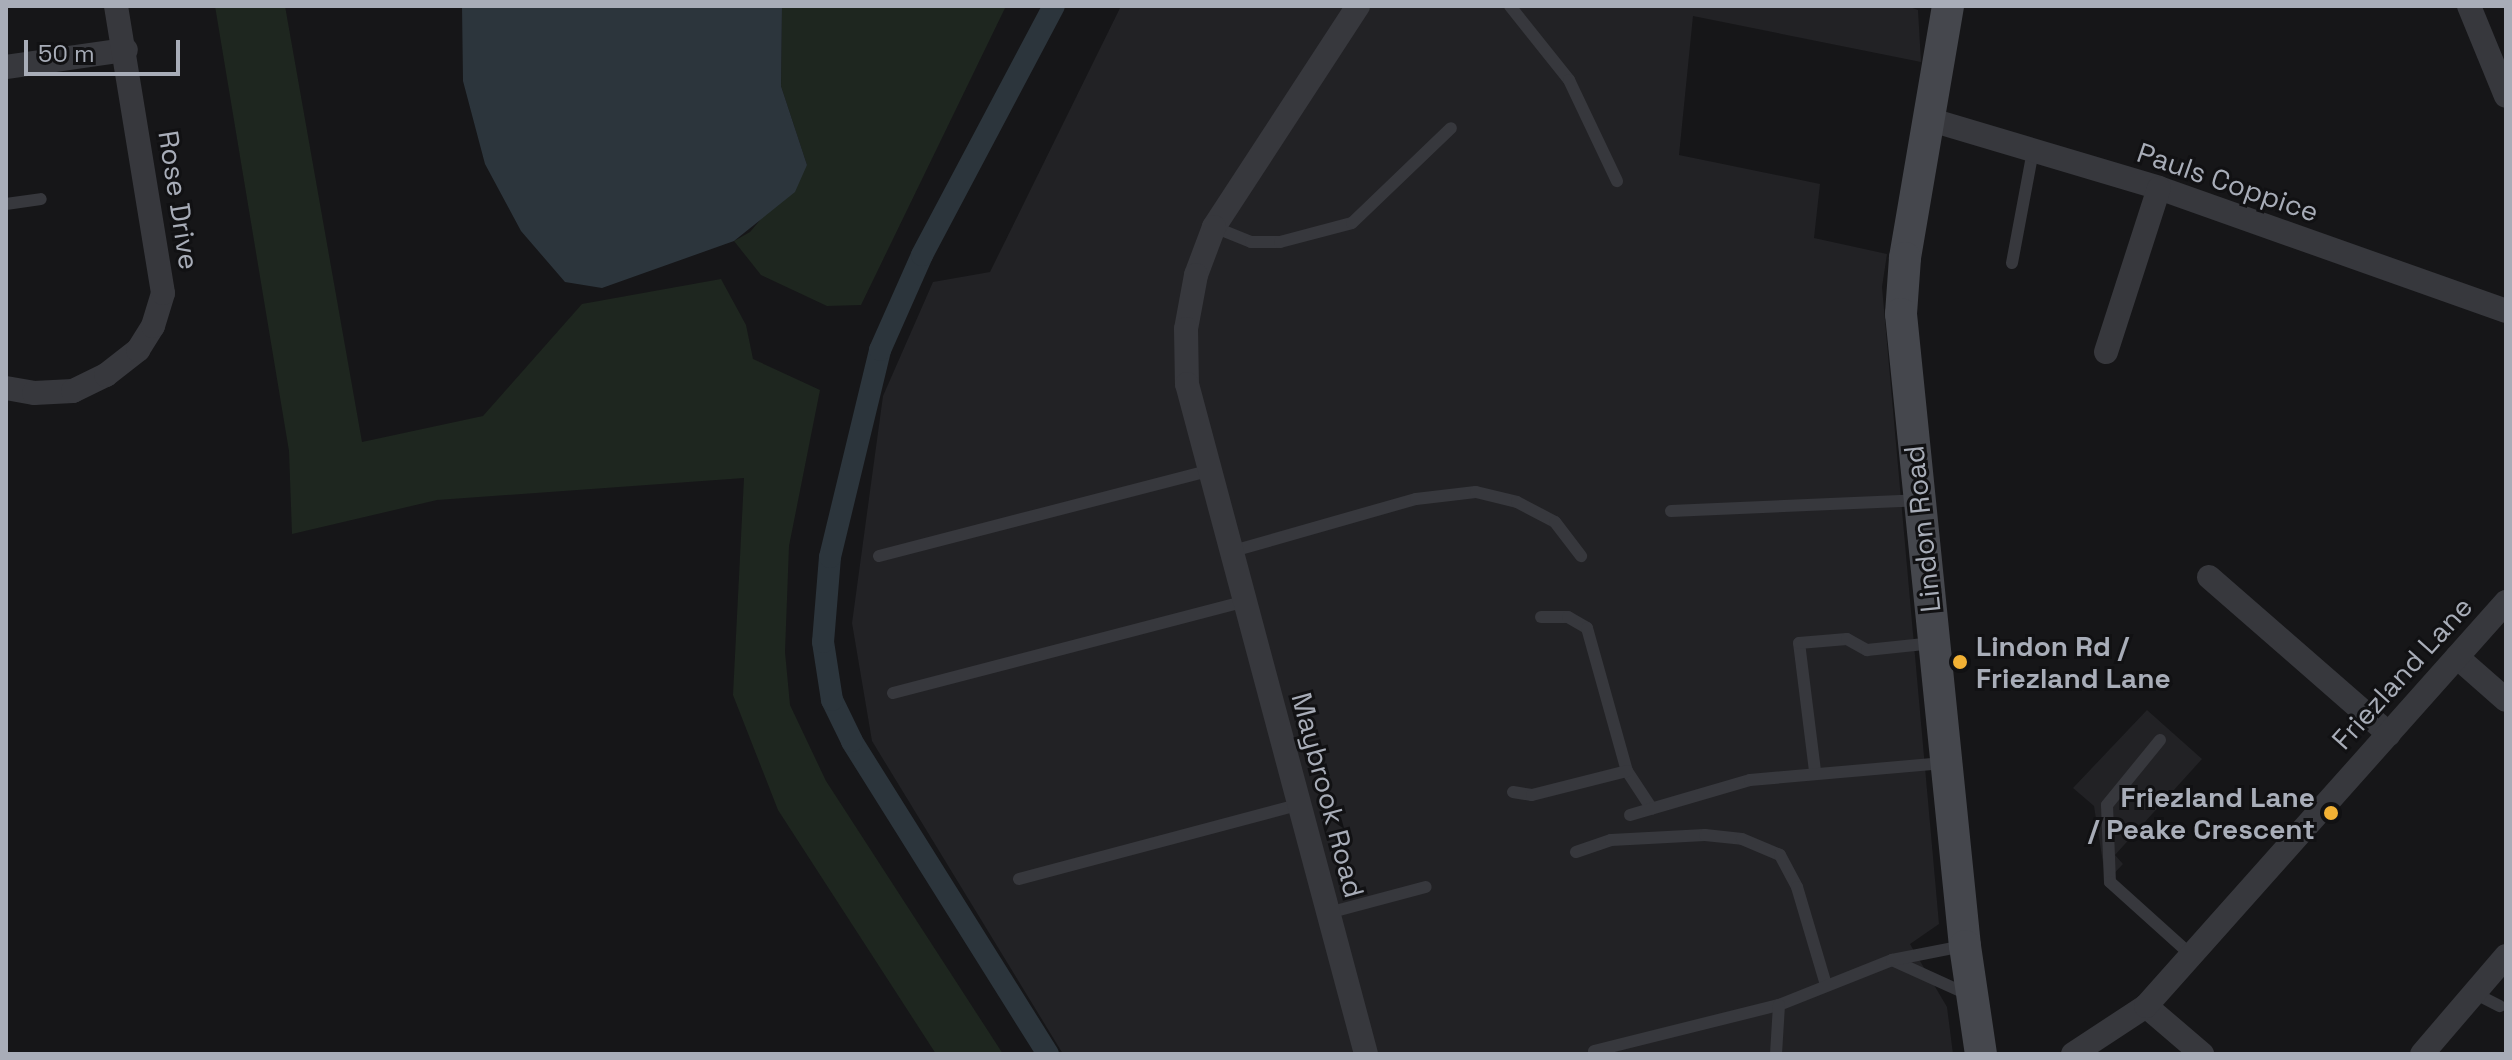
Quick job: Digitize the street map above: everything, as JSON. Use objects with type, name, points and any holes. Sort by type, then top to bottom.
[{"type":"main road","name":"Lindon Road","points":[[1948,6],[1928,119],[1901,314],[1965,946],[1981,1054]]},
{"type":"street","name":"Rose Drive","points":[[6,388],[73,391],[106,375],[138,350],[153,326],[163,293],[126,50],[116,6]]},
{"type":"street","name":"Maybrook Road","points":[[1358,6],[1214,227],[1196,275],[1186,329],[1187,384],[1366,1054]]},
{"type":"street","points":[[2469,6],[2506,96]]},
{"type":"street","points":[[6,67],[126,50]]},
{"type":"street","name":"Pauls Coppice","points":[[1928,119],[2159,188],[2506,311]]},
{"type":"street","points":[[2106,353],[2159,188]]},
{"type":"street","points":[[2209,577],[2389,734]]},
{"type":"street","name":"Friezland Lane","points":[[2073,1054],[2146,1006],[2506,602]]},
{"type":"street","points":[[2457,657],[2506,700]]},
{"type":"street","points":[[2422,1054],[2506,956]]},
{"type":"street","points":[[2146,1006],[2202,1054]]},
{"type":"lane","points":[[1510,6],[1569,80],[1617,181]]},
{"type":"lane","points":[[1214,227],[1251,242],[1280,242],[1352,223],[1451,128]]},
{"type":"lane","points":[[2012,263],[2033,151]]},
{"type":"lane","points":[[6,204],[41,199]]},
{"type":"lane","points":[[879,556],[1211,470]]},
{"type":"lane","points":[[1233,551],[1416,499],[1476,492],[1517,502],[1555,522],[1581,556]]},
{"type":"lane","points":[[1671,511],[1918,500]]},
{"type":"lane","points":[[893,693],[1246,601]]},
{"type":"lane","points":[[1541,617],[1568,617],[1587,628],[1627,771],[1652,809]]},
{"type":"lane","points":[[1815,771],[1799,643],[1847,639],[1867,650],[1934,643]]},
{"type":"lane","points":[[2160,740],[2107,805],[2110,882],[2190,954]]},
{"type":"lane","points":[[1630,815],[1750,780],[1815,771],[1946,763]]},
{"type":"lane","points":[[1513,792],[1532,795],[1627,771]]},
{"type":"lane","points":[[1019,879],[1300,804]]},
{"type":"lane","points":[[1576,852],[1611,840],[1705,835],[1742,839],[1780,855],[1797,887],[1826,985]]},
{"type":"lane","points":[[1328,913],[1426,887]]},
{"type":"lane","points":[[1594,1051],[1779,1005],[1892,960],[1965,946]]},
{"type":"lane","points":[[1892,960],[1971,996]]},
{"type":"lane","points":[[2474,993],[2500,1006]]},
{"type":"lane","points":[[1776,1054],[1779,1005]]},
{"type":"shaded area","points":[[215,6],[285,6],[362,442],[483,416],[582,304],[721,279],[746,325],[753,359],[820,390],[789,546],[785,652],[790,705],[826,781],[1003,1054],[936,1054],[778,810],[733,695],[744,478],[437,500],[292,534],[289,451]]},
{"type":"shaded area","points":[[462,6],[782,6],[781,86],[807,165],[795,192],[734,241],[602,288],[565,282],[521,231],[485,164],[463,81]]},
{"type":"shaded area","points":[[782,6],[1006,6],[861,305],[827,306],[761,275],[734,241],[750,232],[807,165],[781,86]]},
{"type":"shaded area","points":[[1121,6],[1907,6],[1918,10],[1921,62],[1693,16],[1679,155],[1820,184],[1814,238],[1887,254],[1882,287],[1939,924],[1910,944],[1947,1007],[1953,1054],[1063,1054],[872,741],[852,623],[883,396],[933,282],[990,272]]},
{"type":"shaded area","points":[[2147,710],[2202,759],[2115,855],[2123,864],[2106,882],[2094,806],[2073,788]]},
{"type":"waterway","points":[[1048,1054],[852,741],[832,700],[823,642],[830,557],[880,350],[922,255],[1054,6]]},
{"type":"place","name":"Lindon Rd / Friezland Lane","points":[[1960,662]]},
{"type":"place","name":"Friezland Lane / Peake Crescent","points":[[2331,813]]}]
